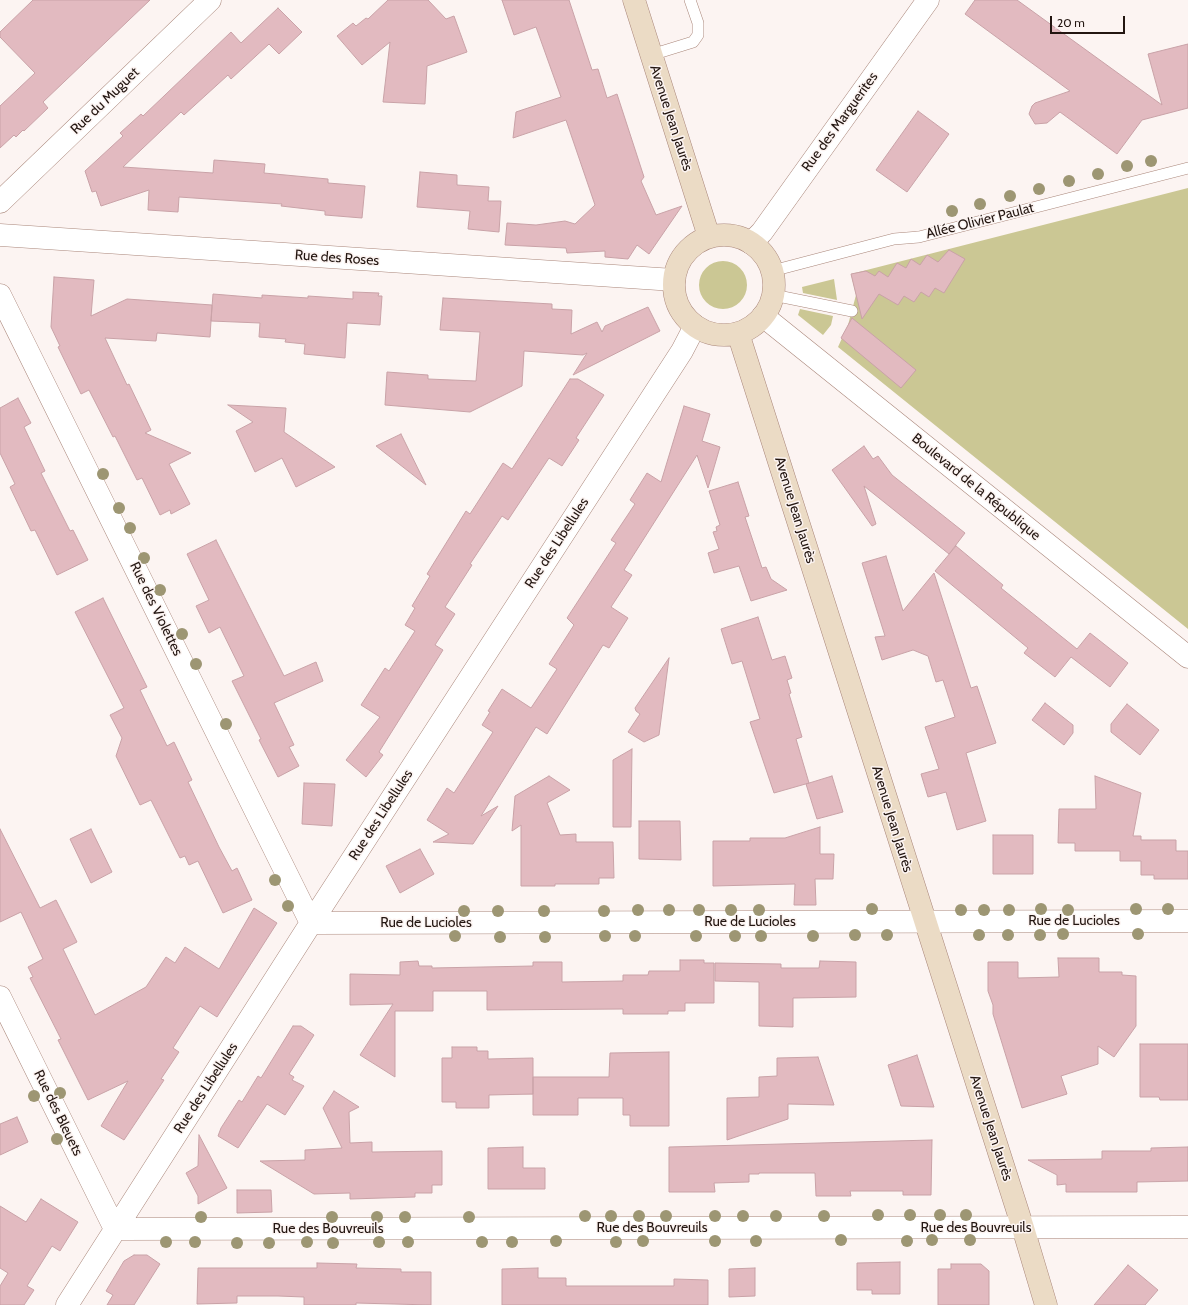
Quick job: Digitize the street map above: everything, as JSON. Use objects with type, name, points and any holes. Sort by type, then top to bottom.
[{"type":"main road","name":"Avenue Jean Jaurès","points":[[634,0],[709,237]]},
{"type":"main road","points":[[723,235],[738,237],[752,243],[764,255],[772,270],[773,295],[764,316],[752,326],[738,333],[723,335],[708,333],[695,326],[685,317],[678,306],[674,293],[674,280],[677,266],[685,253],[696,243],[709,237],[723,235]]},
{"type":"main road","name":"Avenue Jean Jaurès","points":[[738,333],[924,922],[1023,1228],[1046,1305]]},
{"type":"street","name":"Rue du Muguet","points":[[0,202],[210,0]]},
{"type":"street","name":"Rue des Marguerites","points":[[752,243],[762,232],[928,0]]},
{"type":"street","name":"Rue des Roses","points":[[0,235],[674,280]]},
{"type":"street","name":"Rue des Violettes","points":[[0,295],[311,923]]},
{"type":"street","name":"Boulevard de la République","points":[[764,316],[1188,657]]},
{"type":"street","name":"Rue des Libellules","points":[[67,1305],[311,923],[682,351],[695,326]]},
{"type":"street","name":"Rue de Lucioles","points":[[311,923],[1188,921]]},
{"type":"street","name":"Rue des Bleuets","points":[[0,997],[115,1229]]},
{"type":"street","name":"Rue des Bouvreuils","points":[[115,1229],[1188,1227]]},
{"type":"lane","points":[[651,55],[693,42],[698,35],[698,23],[690,0]]},
{"type":"lane","name":"Allée Olivier Paulat","points":[[772,270],[894,239],[919,237],[1188,168]]},
{"type":"lane","points":[[773,295],[852,311]]},
{"type":"shaded area","points":[[1188,188],[1188,629],[838,347],[848,325],[856,295],[851,274]]},
{"type":"shaded area","points":[[718,261],[728,261],[740,268],[747,280],[747,290],[740,302],[728,309],[718,309],[710,305],[703,298],[699,290],[699,280],[703,272],[710,265]]},
{"type":"shaded area","points":[[834,279],[837,300],[803,293],[802,287]]},
{"type":"shaded area","points":[[800,309],[833,316],[831,325],[823,335],[798,315]]},
{"type":"building","points":[[33,0],[150,0],[43,102],[48,108],[24,131],[23,130],[16,137],[14,135],[0,148],[0,106],[35,73],[0,37],[0,32]]},
{"type":"building","points":[[388,0],[428,0],[446,19],[454,16],[467,52],[427,66],[425,104],[383,102],[390,42],[362,65],[337,36],[353,23],[356,26],[366,18],[368,19]]},
{"type":"building","points":[[502,0],[569,0],[592,70],[598,69],[607,98],[617,94],[644,177],[641,181],[656,215],[682,206],[649,254],[637,245],[628,259],[605,257],[605,251],[567,253],[566,248],[505,245],[507,223],[536,225],[565,221],[575,224],[595,205],[566,120],[513,138],[516,112],[561,97],[536,27],[514,35]]},
{"type":"building","points":[[975,0],[1017,0],[1162,105],[1148,54],[1188,44],[1188,108],[1142,120],[1117,154],[1060,112],[1047,123],[1035,124],[1029,114],[1035,103],[1070,91],[965,14]]},
{"type":"building","points":[[278,8],[302,32],[279,54],[269,44],[231,79],[228,75],[184,115],[181,112],[123,167],[213,173],[214,160],[265,164],[264,173],[328,179],[328,183],[365,186],[362,218],[325,215],[325,211],[281,206],[282,204],[179,197],[178,212],[148,210],[149,190],[101,206],[96,191],[92,192],[85,171],[123,136],[120,133],[141,114],[143,116],[231,32],[241,43]]},
{"type":"building","points":[[918,111],[949,134],[907,192],[876,170]]},
{"type":"building","points":[[420,172],[457,175],[457,185],[489,187],[488,201],[501,201],[499,232],[468,229],[470,211],[417,207]]},
{"type":"building","points":[[949,250],[965,259],[944,293],[935,288],[929,297],[921,292],[914,302],[904,296],[898,305],[879,294],[862,319],[851,274],[866,271],[875,276],[879,271],[888,277],[897,263],[906,268],[911,259],[920,265],[927,255],[938,262]]},
{"type":"building","points":[[54,277],[94,280],[91,316],[127,299],[212,305],[210,337],[157,333],[156,341],[105,338],[127,385],[129,384],[151,430],[145,433],[191,453],[169,464],[190,504],[171,514],[170,510],[160,515],[142,478],[137,480],[115,436],[113,437],[89,390],[81,394],[58,347],[60,346],[51,327]]},
{"type":"building","points":[[353,292],[379,293],[378,296],[382,296],[380,325],[347,323],[345,358],[304,354],[305,344],[285,342],[286,339],[259,337],[260,323],[211,321],[213,294],[262,298],[262,295],[353,299]]},
{"type":"building","points":[[443,298],[552,304],[552,309],[572,310],[571,334],[597,322],[602,332],[605,326],[648,307],[660,331],[573,375],[587,353],[583,355],[524,351],[522,386],[470,412],[385,405],[387,372],[428,375],[428,379],[476,381],[480,332],[440,330]]},
{"type":"building","points":[[852,318],[916,370],[901,388],[841,338]]},
{"type":"building","points":[[570,379],[578,379],[604,395],[576,438],[579,440],[562,466],[549,458],[508,520],[502,516],[470,564],[472,565],[445,607],[455,614],[435,645],[443,650],[379,752],[383,755],[366,777],[346,760],[380,717],[361,705],[385,668],[389,671],[415,631],[405,625],[415,608],[412,606],[430,576],[427,574],[466,511],[470,514],[503,463],[512,469]]},
{"type":"building","points":[[18,398],[31,423],[24,427],[45,471],[41,473],[70,531],[73,530],[88,560],[57,575],[35,530],[31,531],[10,487],[15,484],[0,453],[0,408]]},
{"type":"building","points":[[228,405],[286,408],[284,432],[335,467],[296,487],[282,458],[255,472],[236,431],[253,422]]},
{"type":"building","points":[[684,406],[710,414],[702,441],[720,447],[708,488],[697,455],[624,570],[632,575],[611,607],[628,618],[609,648],[603,645],[547,734],[536,727],[481,816],[498,806],[473,844],[433,842],[449,834],[427,820],[447,788],[454,793],[493,732],[482,725],[490,712],[488,711],[502,689],[531,708],[557,669],[549,664],[574,625],[567,618],[616,543],[611,540],[635,504],[630,500],[647,473],[661,482]]},
{"type":"building","points":[[401,434],[426,485],[376,446]]},
{"type":"building","points":[[864,446],[873,459],[878,456],[892,475],[965,533],[949,554],[864,486],[876,524],[872,526],[832,470]]},
{"type":"building","points":[[738,482],[749,516],[745,517],[762,568],[766,567],[771,579],[787,590],[751,601],[739,566],[714,573],[708,553],[719,549],[713,532],[717,531],[716,527],[720,525],[709,491]]},
{"type":"building","points":[[216,540],[284,676],[316,662],[323,681],[274,703],[294,745],[289,747],[299,766],[278,777],[232,681],[244,676],[220,627],[209,633],[196,606],[209,600],[187,554]]},
{"type":"building","points":[[956,546],[1003,585],[1001,588],[1077,649],[1090,633],[1128,663],[1110,687],[1071,657],[1055,677],[1024,653],[1028,648],[935,571]]},
{"type":"building","points":[[886,556],[903,611],[934,573],[971,688],[977,686],[996,743],[966,753],[986,821],[957,830],[946,792],[928,797],[921,774],[939,769],[925,727],[955,717],[943,680],[936,682],[928,656],[913,650],[882,660],[875,637],[885,636],[862,563]]},
{"type":"building","points":[[103,598],[147,687],[140,690],[167,746],[174,742],[192,780],[188,782],[219,847],[232,871],[237,868],[252,900],[223,913],[198,861],[189,865],[185,856],[180,858],[151,800],[140,805],[116,756],[122,738],[110,715],[124,708],[75,612]]},
{"type":"building","points":[[758,617],[772,660],[785,656],[792,678],[787,680],[791,693],[789,694],[802,737],[796,739],[809,783],[774,793],[750,722],[760,719],[742,661],[732,664],[721,629]]},
{"type":"building","points":[[669,658],[659,735],[644,742],[628,732],[640,714],[635,708]]},
{"type":"building","points":[[1045,703],[1073,725],[1073,733],[1064,745],[1032,720]]},
{"type":"building","points":[[1127,704],[1159,730],[1140,755],[1111,732],[1111,724]]},
{"type":"building","points":[[632,749],[631,827],[613,827],[613,760]]},
{"type":"building","points":[[549,776],[570,790],[547,803],[560,835],[576,834],[576,842],[613,842],[614,878],[599,878],[599,884],[521,886],[521,825],[512,831],[515,796]]},
{"type":"building","points":[[832,776],[843,812],[817,819],[806,784]]},
{"type":"building","points":[[1095,776],[1141,793],[1133,836],[1141,836],[1141,840],[1176,840],[1176,851],[1188,851],[1188,879],[1154,879],[1154,875],[1141,875],[1141,861],[1120,861],[1120,851],[1075,851],[1075,843],[1058,843],[1059,809],[1096,809]]},
{"type":"building","points":[[304,783],[335,784],[332,826],[302,824]]},
{"type":"building","points":[[639,821],[680,821],[681,860],[639,859]]},
{"type":"building","points":[[820,827],[820,854],[834,854],[833,879],[815,879],[816,905],[794,905],[795,884],[713,886],[713,841],[750,841],[750,838],[785,838]]},
{"type":"building","points":[[0,829],[40,908],[56,900],[77,942],[63,949],[95,1015],[146,987],[166,957],[175,963],[185,947],[219,969],[254,908],[277,923],[217,1017],[200,1006],[173,1048],[179,1052],[161,1079],[164,1080],[124,1140],[101,1126],[128,1081],[88,1100],[58,1040],[61,1039],[30,978],[33,977],[28,967],[43,959],[21,912],[0,922]]},
{"type":"building","points":[[91,829],[112,872],[91,883],[70,839]]},
{"type":"building","points":[[993,835],[1033,835],[1033,874],[993,874]]},
{"type":"building","points":[[420,849],[434,874],[400,893],[386,866]]},
{"type":"building","points":[[1058,958],[1099,958],[1099,972],[1122,972],[1122,975],[1136,976],[1136,1026],[1114,1057],[1098,1046],[1098,1064],[1061,1076],[1067,1094],[1022,1108],[993,1014],[993,1005],[988,991],[988,962],[1018,962],[1018,978],[1059,977]]},
{"type":"building","points":[[680,960],[704,960],[704,963],[714,963],[714,1003],[685,1003],[685,1011],[668,1011],[668,1014],[623,1014],[623,1009],[487,1010],[487,991],[433,991],[433,1011],[395,1011],[395,1077],[360,1055],[393,1004],[350,1005],[350,974],[400,975],[400,962],[418,961],[419,966],[432,966],[432,968],[533,966],[533,962],[562,962],[562,982],[623,981],[623,975],[648,975],[649,971],[680,971]]},
{"type":"building","points":[[820,961],[856,962],[856,997],[793,998],[793,1027],[759,1026],[759,982],[715,981],[715,963],[781,964],[781,968],[819,968]]},
{"type":"building","points":[[293,1026],[301,1026],[314,1035],[289,1074],[294,1077],[292,1080],[304,1086],[285,1115],[267,1104],[238,1148],[218,1136],[221,1128],[239,1100],[242,1102],[258,1076],[261,1078]]},
{"type":"building","points":[[1140,1044],[1188,1044],[1188,1100],[1160,1100],[1159,1097],[1140,1097]]},
{"type":"building","points":[[452,1047],[477,1047],[477,1051],[488,1051],[488,1059],[533,1058],[533,1094],[489,1095],[489,1108],[456,1108],[456,1102],[442,1102],[442,1058],[452,1058]]},
{"type":"building","points":[[669,1052],[669,1126],[630,1126],[630,1115],[623,1115],[623,1098],[578,1098],[578,1115],[533,1115],[533,1077],[609,1077],[610,1053]]},
{"type":"building","points":[[917,1055],[934,1107],[901,1106],[888,1065]]},
{"type":"building","points":[[818,1057],[834,1105],[788,1104],[788,1119],[727,1140],[727,1098],[759,1097],[759,1077],[777,1076],[777,1058]]},
{"type":"building","points":[[334,1091],[359,1107],[349,1112],[350,1143],[372,1142],[372,1152],[442,1151],[442,1185],[432,1185],[432,1193],[415,1193],[415,1197],[350,1199],[350,1193],[314,1194],[260,1161],[305,1160],[305,1150],[342,1148],[323,1108]]},
{"type":"building","points":[[17,1117],[28,1142],[0,1155],[0,1124]]},
{"type":"building","points":[[199,1135],[227,1188],[198,1204],[198,1196],[186,1173],[198,1166]]},
{"type":"building","points":[[932,1140],[931,1195],[903,1195],[903,1191],[850,1191],[851,1196],[816,1196],[815,1173],[749,1174],[749,1182],[714,1183],[715,1192],[669,1192],[669,1147]]},
{"type":"building","points":[[523,1147],[523,1168],[545,1168],[545,1189],[488,1189],[488,1148]]},
{"type":"building","points":[[1188,1147],[1188,1181],[1137,1182],[1137,1192],[1066,1192],[1066,1184],[1057,1185],[1057,1175],[1028,1160],[1102,1159],[1102,1151],[1151,1151],[1151,1148]]},
{"type":"building","points":[[237,1190],[271,1190],[272,1212],[237,1213]]},
{"type":"building","points":[[41,1199],[78,1222],[60,1251],[52,1246],[27,1286],[34,1290],[24,1305],[0,1305],[0,1286],[8,1273],[0,1268],[0,1206],[26,1222]]},
{"type":"building","points":[[134,1255],[147,1255],[160,1264],[134,1305],[107,1305],[113,1295],[106,1291],[124,1261]]},
{"type":"building","points":[[900,1262],[900,1294],[872,1294],[872,1290],[857,1290],[857,1263]]},
{"type":"building","points":[[317,1263],[357,1264],[356,1268],[401,1269],[401,1272],[431,1272],[431,1305],[356,1303],[356,1305],[304,1305],[304,1297],[278,1296],[237,1296],[237,1303],[197,1304],[198,1268],[317,1268]]},
{"type":"building","points":[[951,1264],[981,1264],[989,1271],[989,1305],[938,1305],[938,1269],[951,1269]]},
{"type":"building","points":[[1128,1265],[1158,1290],[1145,1305],[1094,1305]]},
{"type":"building","points":[[538,1268],[538,1278],[566,1278],[566,1286],[674,1286],[674,1279],[708,1280],[708,1305],[502,1305],[502,1269]]},
{"type":"building","points":[[755,1268],[755,1296],[729,1297],[729,1269]]}]
